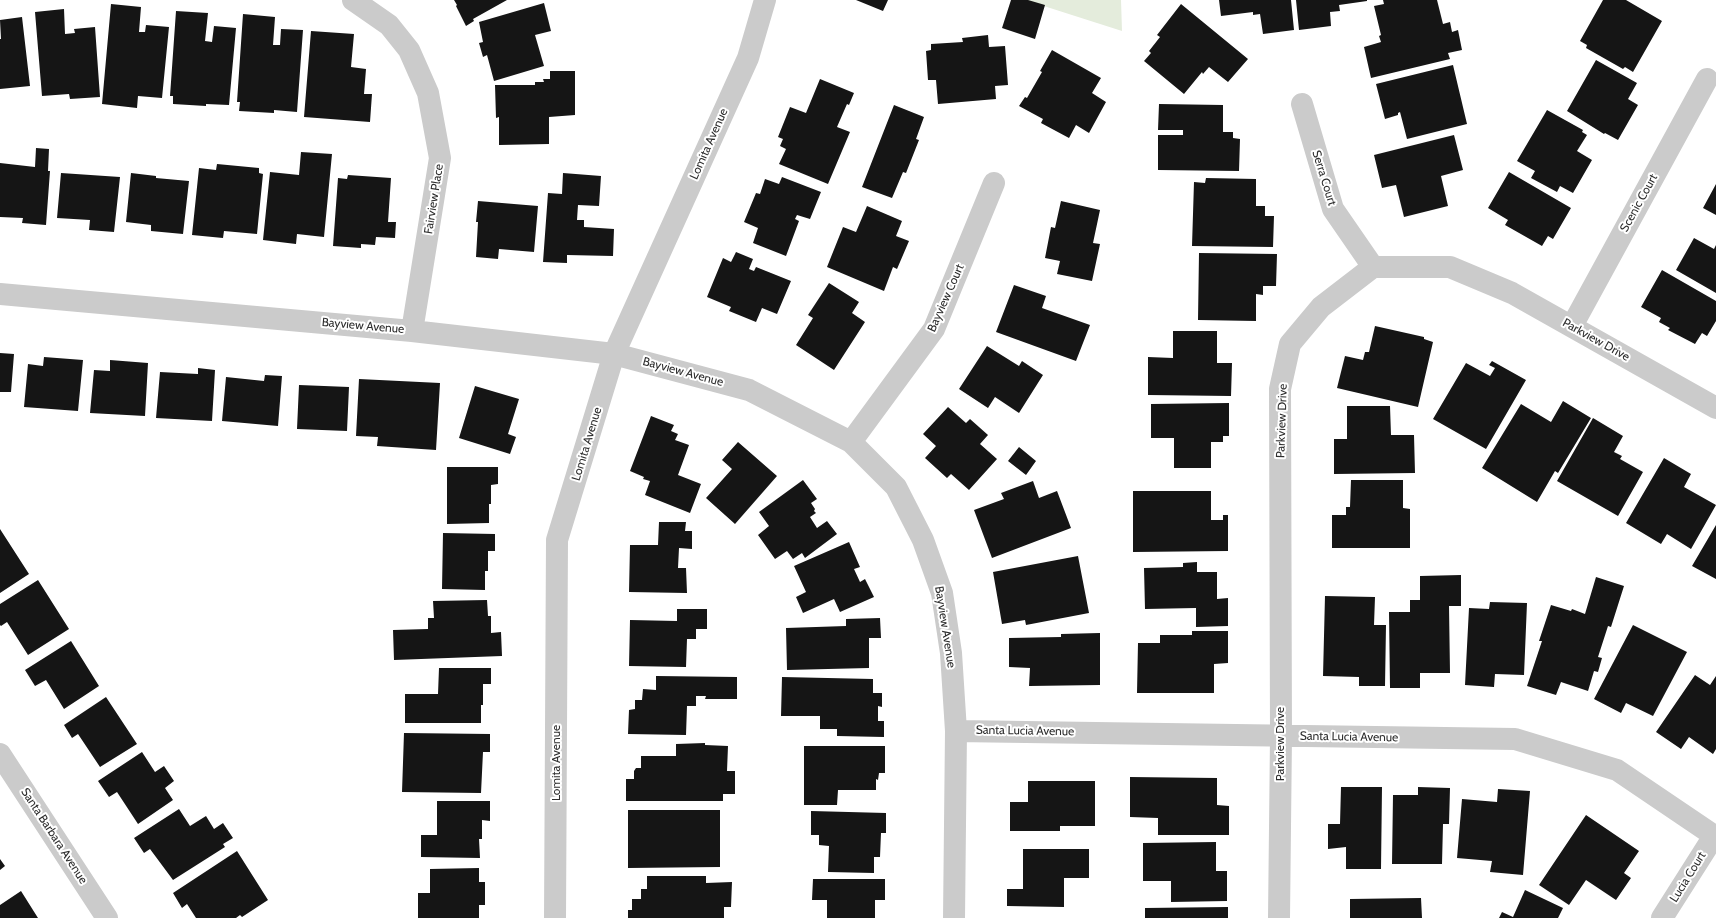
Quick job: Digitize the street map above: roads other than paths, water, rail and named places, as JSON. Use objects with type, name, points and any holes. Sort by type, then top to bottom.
[{"type":"street","name":"Fairview Place","points":[[353,0],[389,25],[409,50],[428,93],[440,158],[412,331]]},
{"type":"street","name":"Lomita Avenue","points":[[555,918],[557,540],[614,354],[748,58],[765,0]]},
{"type":"street","name":"Scenic Court","points":[[1572,326],[1707,79]]},
{"type":"street","name":"Serra Court","points":[[1302,104],[1333,209],[1373,266]]},
{"type":"street","name":"Bayview Court","points":[[850,442],[934,329],[994,183]]},
{"type":"street","name":"Parkview Drive","points":[[1279,918],[1281,736],[1280,389],[1290,344],[1321,307],[1373,266],[1450,267],[1512,293],[1716,408]]},
{"type":"street","name":"Bayview Avenue","points":[[0,294],[412,331],[614,354],[749,390],[850,442],[896,487],[923,540],[942,593],[951,653],[956,730],[954,918]]},
{"type":"street","name":"Santa Lucia Avenue","points":[[956,730],[1515,739],[1617,770],[1715,836]]},
{"type":"street","name":"Santa Barbara Avenue","points":[[0,754],[107,918]]},
{"type":"street","name":"Lucia Court","points":[[1662,918],[1715,836]]}]
